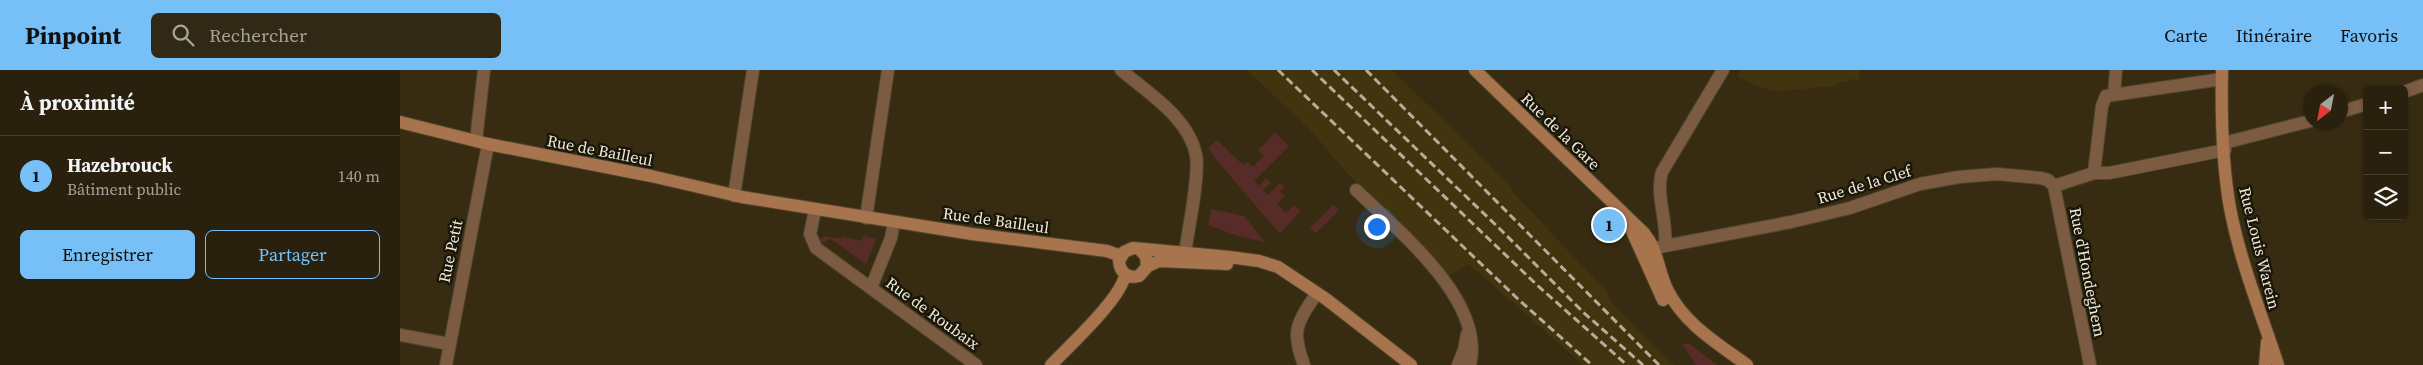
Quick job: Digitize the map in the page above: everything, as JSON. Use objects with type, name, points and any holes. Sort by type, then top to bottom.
[{"type":"main road","name":"Rue de la Gare","points":[[1475,70],[1625,216],[1644,232],[1654,249]]},
{"type":"main road","name":"Rue Louis Warein","points":[[2222,74],[2224,146],[2231,212],[2266,335],[2278,365]]},
{"type":"main road","name":"Rue de Bailleul","points":[[400,122],[482,142],[650,176],[734,196],[985,236],[1108,251],[1121,256]]},
{"type":"main road","points":[[1138,277],[1125,274],[1119,266],[1121,256],[1129,249],[1254,260],[1278,267],[1320,294],[1411,365]]},
{"type":"main road","points":[[1138,249],[1146,256],[1148,266]]},
{"type":"main road","points":[[1654,249],[1659,292],[1676,318],[1697,338],[1736,365]]},
{"type":"main road","points":[[1654,249],[1667,289],[1684,316],[1698,329],[1747,365]]},
{"type":"main road","points":[[1051,365],[1110,303],[1144,273],[1148,266],[1159,261],[1253,266],[1279,276],[1401,365]]},
{"type":"main road","points":[[1110,303],[1122,285],[1125,274]]},
{"type":"main road","name":"Rue Louis Warein","points":[[2265,365],[2266,335]]},
{"type":"street","name":"Rue Petit","points":[[446,365],[482,142],[484,70]]},
{"type":"street","points":[[734,196],[753,70]]},
{"type":"street","points":[[866,218],[888,70]]},
{"type":"street","points":[[1122,70],[1176,119],[1186,130],[1194,148],[1196,166],[1184,254]]},
{"type":"street","points":[[1654,249],[1666,232],[1660,180],[1667,162],[1723,70]]},
{"type":"street","points":[[2114,94],[2116,70]]},
{"type":"street","points":[[2094,173],[2102,103],[2106,96],[2129,94],[2222,74]]},
{"type":"street","points":[[2348,110],[2363,105]]},
{"type":"street","points":[[2054,186],[2094,173],[2109,173],[2224,146],[2303,122]]},
{"type":"street","name":"Rue de la Clef","points":[[1654,249],[1791,222],[1858,206],[1920,184],[1959,177],[1997,174],[2041,178],[2048,180],[2054,186]]},
{"type":"street","name":"Rue d'Hondeghem","points":[[2054,186],[2090,365]]},
{"type":"street","points":[[1356,190],[1433,266],[1455,299],[1473,344],[1470,365]]},
{"type":"street","name":"Rue de Roubaix","points":[[815,210],[810,234],[813,244],[976,365]]},
{"type":"street","points":[[871,288],[890,242],[894,222]]},
{"type":"street","points":[[1304,365],[1295,335],[1300,319],[1313,299]]},
{"type":"street","points":[[1458,365],[1465,347],[1467,326]]},
{"type":"street","points":[[400,335],[449,344]]},
{"type":"shaded area","points":[[1247,70],[1392,70],[1510,185],[1512,191],[1607,292],[1612,303],[1674,365],[1583,365],[1469,264],[1447,277],[1433,257],[1347,173],[1312,132]]},
{"type":"shaded area","points":[[1741,70],[1859,70],[1859,80],[1851,79],[1850,81],[1837,83],[1836,86],[1777,91],[1756,86],[1737,76]]},
{"type":"shaded area","points":[[1275,133],[1289,146],[1254,181],[1259,186],[1266,178],[1271,183],[1263,190],[1268,195],[1280,183],[1285,187],[1280,192],[1285,196],[1277,204],[1286,213],[1294,205],[1300,211],[1280,234],[1214,157],[1209,148],[1217,140],[1243,165],[1247,162],[1253,167],[1264,156],[1258,150]]},
{"type":"shaded area","points":[[1333,205],[1339,210],[1316,233],[1310,228]]},
{"type":"shaded area","points":[[1211,209],[1244,216],[1265,242],[1238,236],[1208,225]]},
{"type":"shaded area","points":[[824,236],[841,239],[841,236],[862,241],[864,236],[876,239],[866,264],[831,239],[822,243],[820,240]]},
{"type":"shaded area","points":[[1682,344],[1690,344],[1717,365],[1696,365]]},
{"type":"railway","points":[[1278,70],[1519,300],[1592,365]]},
{"type":"railway","points":[[1312,70],[1537,285],[1627,365]]},
{"type":"railway","points":[[1334,70],[1501,230],[1583,312],[1643,365]]},
{"type":"railway","points":[[1366,70],[1659,365]]},
{"type":"place","name":"Hazebrouck","points":[[1609,225]]}]
